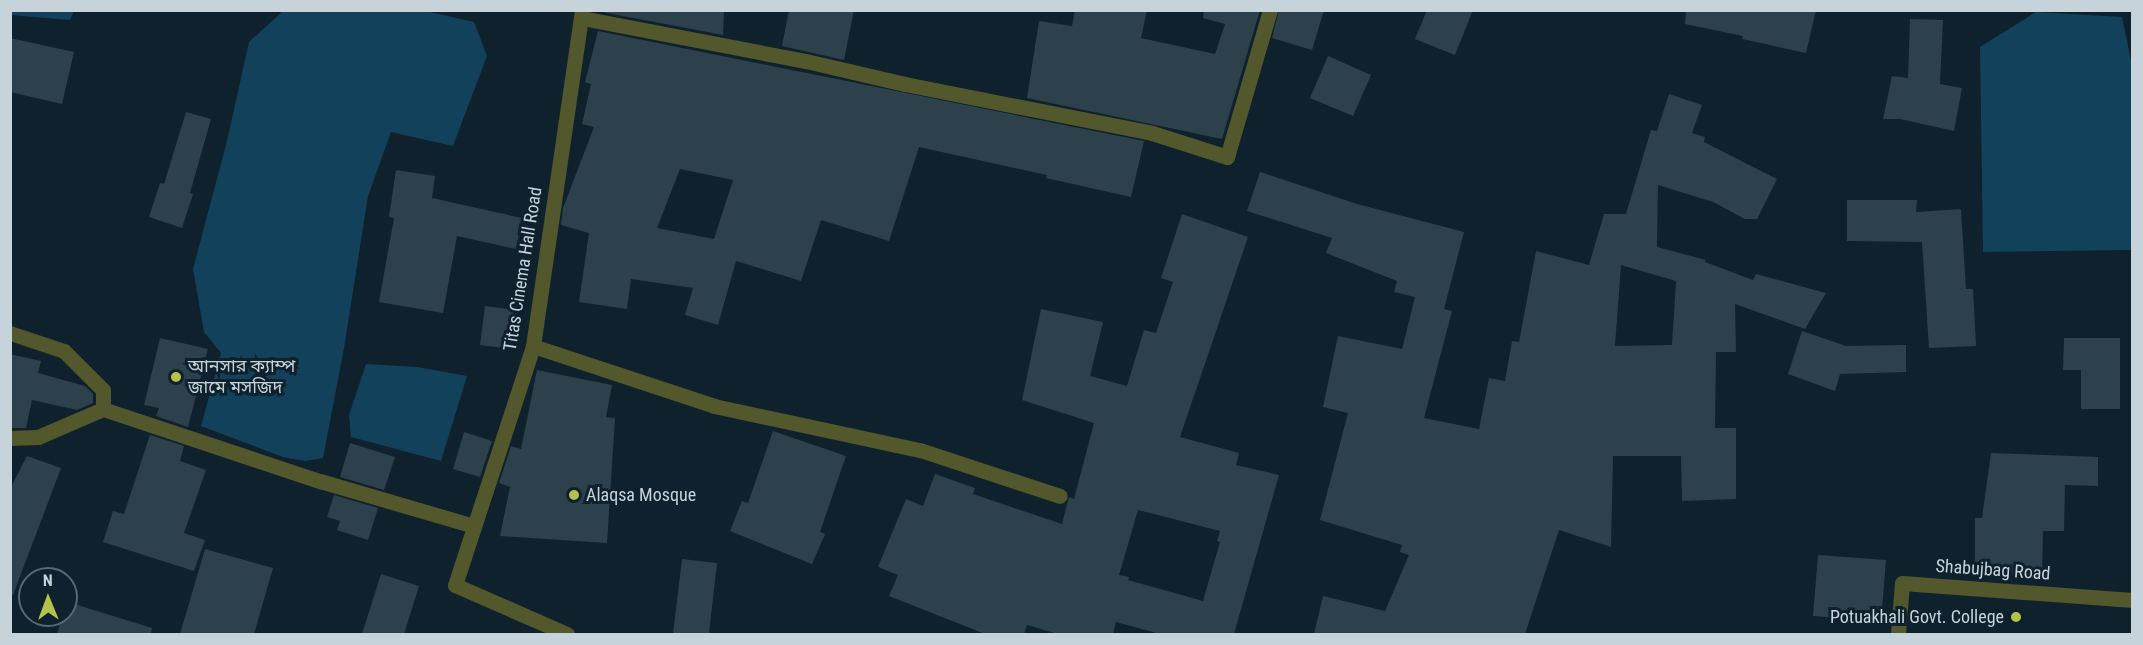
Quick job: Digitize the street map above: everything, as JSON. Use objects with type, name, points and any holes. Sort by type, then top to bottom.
[{"type":"street","points":[[582,14],[905,84],[1152,133],[1227,157],[1270,10]]},
{"type":"street","name":"Titas Cinema Hall Road","points":[[567,634],[455,585],[533,345],[582,14]]},
{"type":"street","points":[[10,333],[64,351],[103,390],[103,409]]},
{"type":"street","points":[[533,345],[714,406],[920,450],[1060,496]]},
{"type":"street","points":[[10,438],[38,437],[103,409],[320,481],[474,526]]},
{"type":"street","name":"Shabujbag Road","points":[[1898,634],[1902,583],[2133,600]]},
{"type":"water","points":[[10,11],[74,11],[70,20],[11,15]]},
{"type":"water","points":[[283,11],[426,11],[474,22],[487,56],[453,146],[391,132],[368,196],[344,348],[323,458],[305,461],[283,457],[201,426],[221,353],[204,332],[193,269],[227,141],[249,42]]},
{"type":"water","points":[[2036,12],[2122,17],[2132,65],[2132,250],[1983,252],[1980,47]]},
{"type":"water","points":[[366,364],[417,367],[467,376],[441,461],[351,437],[349,415]]},
{"type":"building","points":[[603,10],[724,10],[723,35],[602,12]]},
{"type":"building","points":[[789,10],[854,10],[844,60],[782,46]]},
{"type":"building","points":[[1075,10],[1147,10],[1141,38],[1215,54],[1225,24],[1203,18],[1204,10],[1260,10],[1222,139],[1027,98],[1039,21],[1072,26]]},
{"type":"building","points":[[1279,10],[1324,10],[1312,50],[1272,38]]},
{"type":"building","points":[[1427,10],[1473,10],[1455,55],[1415,39]]},
{"type":"building","points":[[1686,10],[1816,10],[1806,53],[1742,39],[1743,36],[1685,24]]},
{"type":"building","points":[[1910,19],[1943,20],[1940,84],[1962,88],[1954,131],[1900,119],[1883,119],[1892,76],[1908,78]]},
{"type":"building","points":[[598,31],[1144,141],[1131,197],[1046,178],[1047,175],[919,147],[889,241],[821,220],[801,281],[736,261],[718,325],[685,315],[693,288],[631,279],[627,309],[579,302],[589,233],[561,225],[563,208],[594,127],[582,124],[591,84],[585,82]],"holes":[[[680,169],[733,180],[714,239],[657,228]]]},
{"type":"building","points":[[10,38],[74,52],[62,104],[10,92]]},
{"type":"building","points":[[1328,56],[1371,75],[1353,116],[1310,98]]},
{"type":"building","points":[[1669,94],[1702,105],[1692,133],[1705,137],[1704,142],[1777,179],[1757,219],[1745,219],[1713,202],[1658,185],[1657,247],[1706,260],[1705,262],[1753,280],[1756,274],[1826,293],[1805,329],[1735,304],[1736,352],[1716,352],[1715,428],[1736,428],[1736,499],[1682,501],[1681,456],[1613,456],[1611,547],[1559,530],[1525,634],[1314,634],[1323,596],[1385,611],[1409,555],[1400,552],[1402,545],[1320,520],[1348,413],[1323,407],[1338,336],[1402,349],[1415,297],[1394,292],[1397,281],[1326,253],[1332,238],[1247,211],[1260,172],[1357,204],[1464,232],[1444,309],[1452,311],[1424,418],[1479,429],[1489,378],[1505,381],[1512,341],[1519,342],[1536,251],[1589,265],[1604,214],[1626,214],[1651,130],[1657,131]],"holes":[[[1621,265],[1676,281],[1672,345],[1615,346]]]},
{"type":"building","points":[[186,112],[211,119],[190,193],[193,194],[182,228],[149,217],[160,183],[164,184]]},
{"type":"building","points":[[396,170],[435,176],[432,198],[522,218],[516,249],[457,236],[443,313],[379,302],[394,218],[389,217]]},
{"type":"building","points":[[1847,200],[1917,200],[1916,212],[1961,209],[1966,289],[1973,289],[1976,346],[1929,348],[1922,242],[1847,241]]},
{"type":"building","points":[[1182,214],[1248,237],[1180,437],[1239,453],[1236,465],[1279,475],[1234,634],[1160,634],[1116,622],[1113,634],[1058,634],[1027,625],[1024,634],[985,634],[889,596],[898,575],[878,567],[906,499],[923,506],[935,474],[975,488],[973,494],[1062,524],[1069,497],[1074,499],[1094,423],[1022,400],[1041,309],[1103,322],[1090,376],[1127,386],[1144,330],[1156,333],[1173,282],[1161,278]],"holes":[[[1138,510],[1220,531],[1217,541],[1220,542],[1203,601],[1128,580],[1129,577],[1119,575]]]},
{"type":"building","points":[[485,306],[517,310],[511,349],[480,345]]},
{"type":"building","points":[[1802,331],[1846,346],[1906,345],[1906,372],[1840,374],[1835,391],[1788,374]]},
{"type":"building","name":"আনসার ক্যাম্প জামে মসজিদ","points":[[160,338],[208,349],[188,427],[156,416],[159,408],[144,405]]},
{"type":"building","points":[[2064,338],[2120,338],[2120,409],[2081,409],[2081,370],[2063,370]]},
{"type":"building","points":[[10,354],[41,361],[38,373],[85,386],[93,394],[93,403],[77,410],[32,400],[26,428],[10,428]]},
{"type":"building","points":[[537,370],[612,385],[606,417],[615,418],[607,543],[500,536],[510,487],[499,483],[511,446],[521,449]]},
{"type":"building","points":[[773,431],[846,456],[820,532],[825,534],[812,564],[730,531],[742,501],[748,503]]},
{"type":"building","points":[[464,432],[492,441],[480,477],[453,469]]},
{"type":"building","points":[[150,435],[184,446],[180,461],[206,470],[184,533],[205,540],[194,571],[103,542],[113,511],[124,514]]},
{"type":"building","points":[[350,443],[395,457],[384,490],[340,477]]},
{"type":"building","points":[[1991,453],[2098,457],[2098,486],[2065,485],[2064,531],[2043,531],[2042,577],[2011,575],[2011,568],[1975,568],[1975,518],[1982,518]]},
{"type":"building","points":[[27,456],[61,468],[24,567],[18,567],[18,582],[13,595],[10,595],[10,489]]},
{"type":"building","points":[[334,495],[378,508],[368,540],[337,530],[340,521],[327,517]]},
{"type":"building","points":[[205,549],[273,568],[254,634],[180,634]]},
{"type":"building","points":[[1818,555],[1886,560],[1881,621],[1813,616]]},
{"type":"building","points":[[682,559],[717,563],[709,634],[673,634]]},
{"type":"building","points":[[381,574],[419,586],[404,634],[362,634]]},
{"type":"building","points":[[78,605],[152,628],[151,634],[57,634],[59,627],[78,627]]},
{"type":"place","name":"আনসার ক্যাম্প জামে মসজিদ","points":[[176,377]]},
{"type":"place","name":"Alaqsa Mosque","points":[[574,495]]},
{"type":"place","name":"Potuakhali Govt. College","points":[[2016,617]]}]
